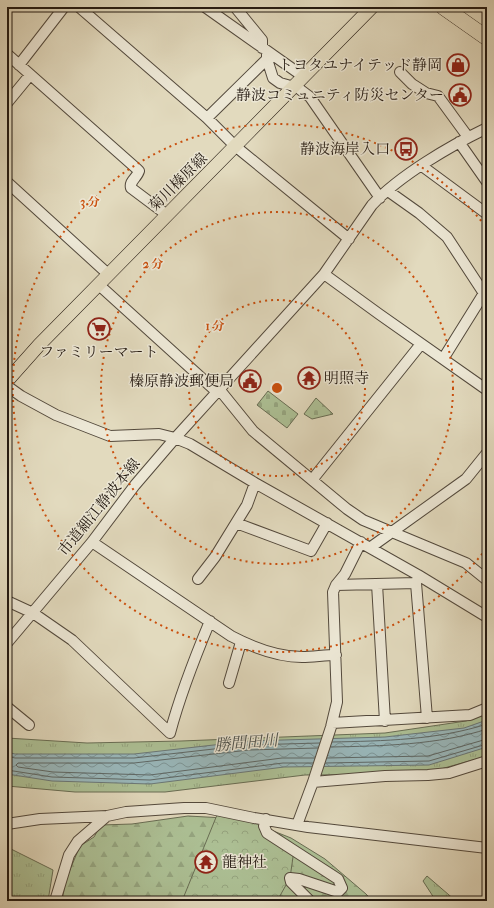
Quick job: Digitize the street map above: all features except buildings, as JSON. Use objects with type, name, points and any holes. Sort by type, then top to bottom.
[{"type":"highway","points":[[442,7],[487,38]]},
{"type":"main road","name":"菊川榛原線","points":[[7,381],[39,345],[98,284],[372,7]]},
{"type":"street","points":[[19,65],[64,7]]},
{"type":"street","points":[[79,7],[207,118],[235,146],[348,239]]},
{"type":"street","points":[[205,7],[265,53],[304,77]]},
{"type":"street","points":[[235,7],[262,40],[270,72],[276,81],[294,86],[310,96],[380,198]]},
{"type":"street","points":[[207,118],[265,53]]},
{"type":"street","points":[[7,54],[137,168],[139,171],[138,175],[131,182],[131,188],[167,215]]},
{"type":"street","points":[[400,72],[412,84],[426,93],[438,96],[468,137]]},
{"type":"street","points":[[7,103],[30,75]]},
{"type":"street","name":"市道細江静波本線","points":[[7,643],[92,542],[135,485],[175,438],[324,274],[372,205],[422,166],[459,142],[487,128]]},
{"type":"street","points":[[459,142],[487,182]]},
{"type":"street","points":[[422,166],[487,214]]},
{"type":"street","points":[[7,182],[108,274]]},
{"type":"street","points":[[388,191],[419,213],[447,237],[486,293],[443,359]]},
{"type":"street","points":[[324,274],[487,390]]},
{"type":"street","points":[[98,284],[218,391],[253,431],[347,509],[363,520],[466,563],[487,580]]},
{"type":"street","points":[[312,480],[421,344]]},
{"type":"street","points":[[7,386],[21,396],[56,415],[110,436],[159,434],[190,444],[255,483],[371,547],[417,579],[487,617]]},
{"type":"street","points":[[371,547],[466,479],[487,453]]},
{"type":"street","points":[[198,579],[215,557],[236,524],[247,505],[255,483]]},
{"type":"street","points":[[236,524],[311,551],[327,523]]},
{"type":"street","points":[[92,542],[241,642],[281,655],[301,657],[336,655]]},
{"type":"street","points":[[297,825],[313,782],[337,702],[333,592],[336,585],[345,574],[361,542]]},
{"type":"street","points":[[336,585],[377,584],[417,579]]},
{"type":"street","points":[[417,579],[427,718]]},
{"type":"street","points":[[377,584],[385,721]]},
{"type":"street","points":[[7,601],[33,613],[72,640],[170,733],[174,717],[210,621]]},
{"type":"street","points":[[229,683],[241,642]]},
{"type":"street","points":[[7,707],[30,725]]},
{"type":"street","points":[[331,725],[470,716],[487,708]]},
{"type":"street","points":[[313,782],[385,776],[449,773],[487,761]]},
{"type":"street","points":[[7,824],[40,819],[107,816],[126,812],[206,808],[297,825],[487,848]]},
{"type":"street","points":[[55,901],[69,855],[78,841],[107,816]]},
{"type":"street","points":[[266,819],[264,826],[267,833],[338,879],[342,888],[338,892],[299,879],[290,878],[291,882],[310,901]]},
{"type":"green space","points":[[268,391],[298,414],[287,428],[257,405]]},
{"type":"green space","points":[[316,398],[333,414],[312,419],[304,414]]},
{"type":"green space","points":[[487,713],[487,756],[423,774],[305,775],[165,792],[75,792],[7,786],[7,738],[87,743],[385,733],[466,721]]},
{"type":"green space","points":[[219,810],[254,818],[294,850],[290,878],[277,901],[182,901]]},
{"type":"green space","points":[[188,816],[243,819],[291,838],[325,859],[373,901],[62,901],[66,879],[80,846],[94,837],[101,825],[132,824]]},
{"type":"green space","points":[[7,847],[53,870],[48,901],[7,901]]},
{"type":"green space","points":[[427,876],[456,901],[436,901],[423,881]]},
{"type":"water","name":"勝間田川","points":[[487,720],[487,747],[429,765],[284,767],[150,784],[52,781],[7,774],[7,752],[15,754],[134,754],[249,741],[385,737],[464,728]]},
{"type":"place","name":"トヨタユナイテッド静岡","points":[[458,65]]},
{"type":"place","name":"静波コミュニティ防災センター","points":[[460,95]]},
{"type":"place","name":"静波海岸入口","points":[[406,149]]},
{"type":"place","name":"ファミリーマート","points":[[99,329]]},
{"type":"place","name":"明照寺","points":[[309,378]]},
{"type":"place","name":"榛原静波郵便局","points":[[250,381]]},
{"type":"place","name":"龍神社","points":[[206,862]]}]
